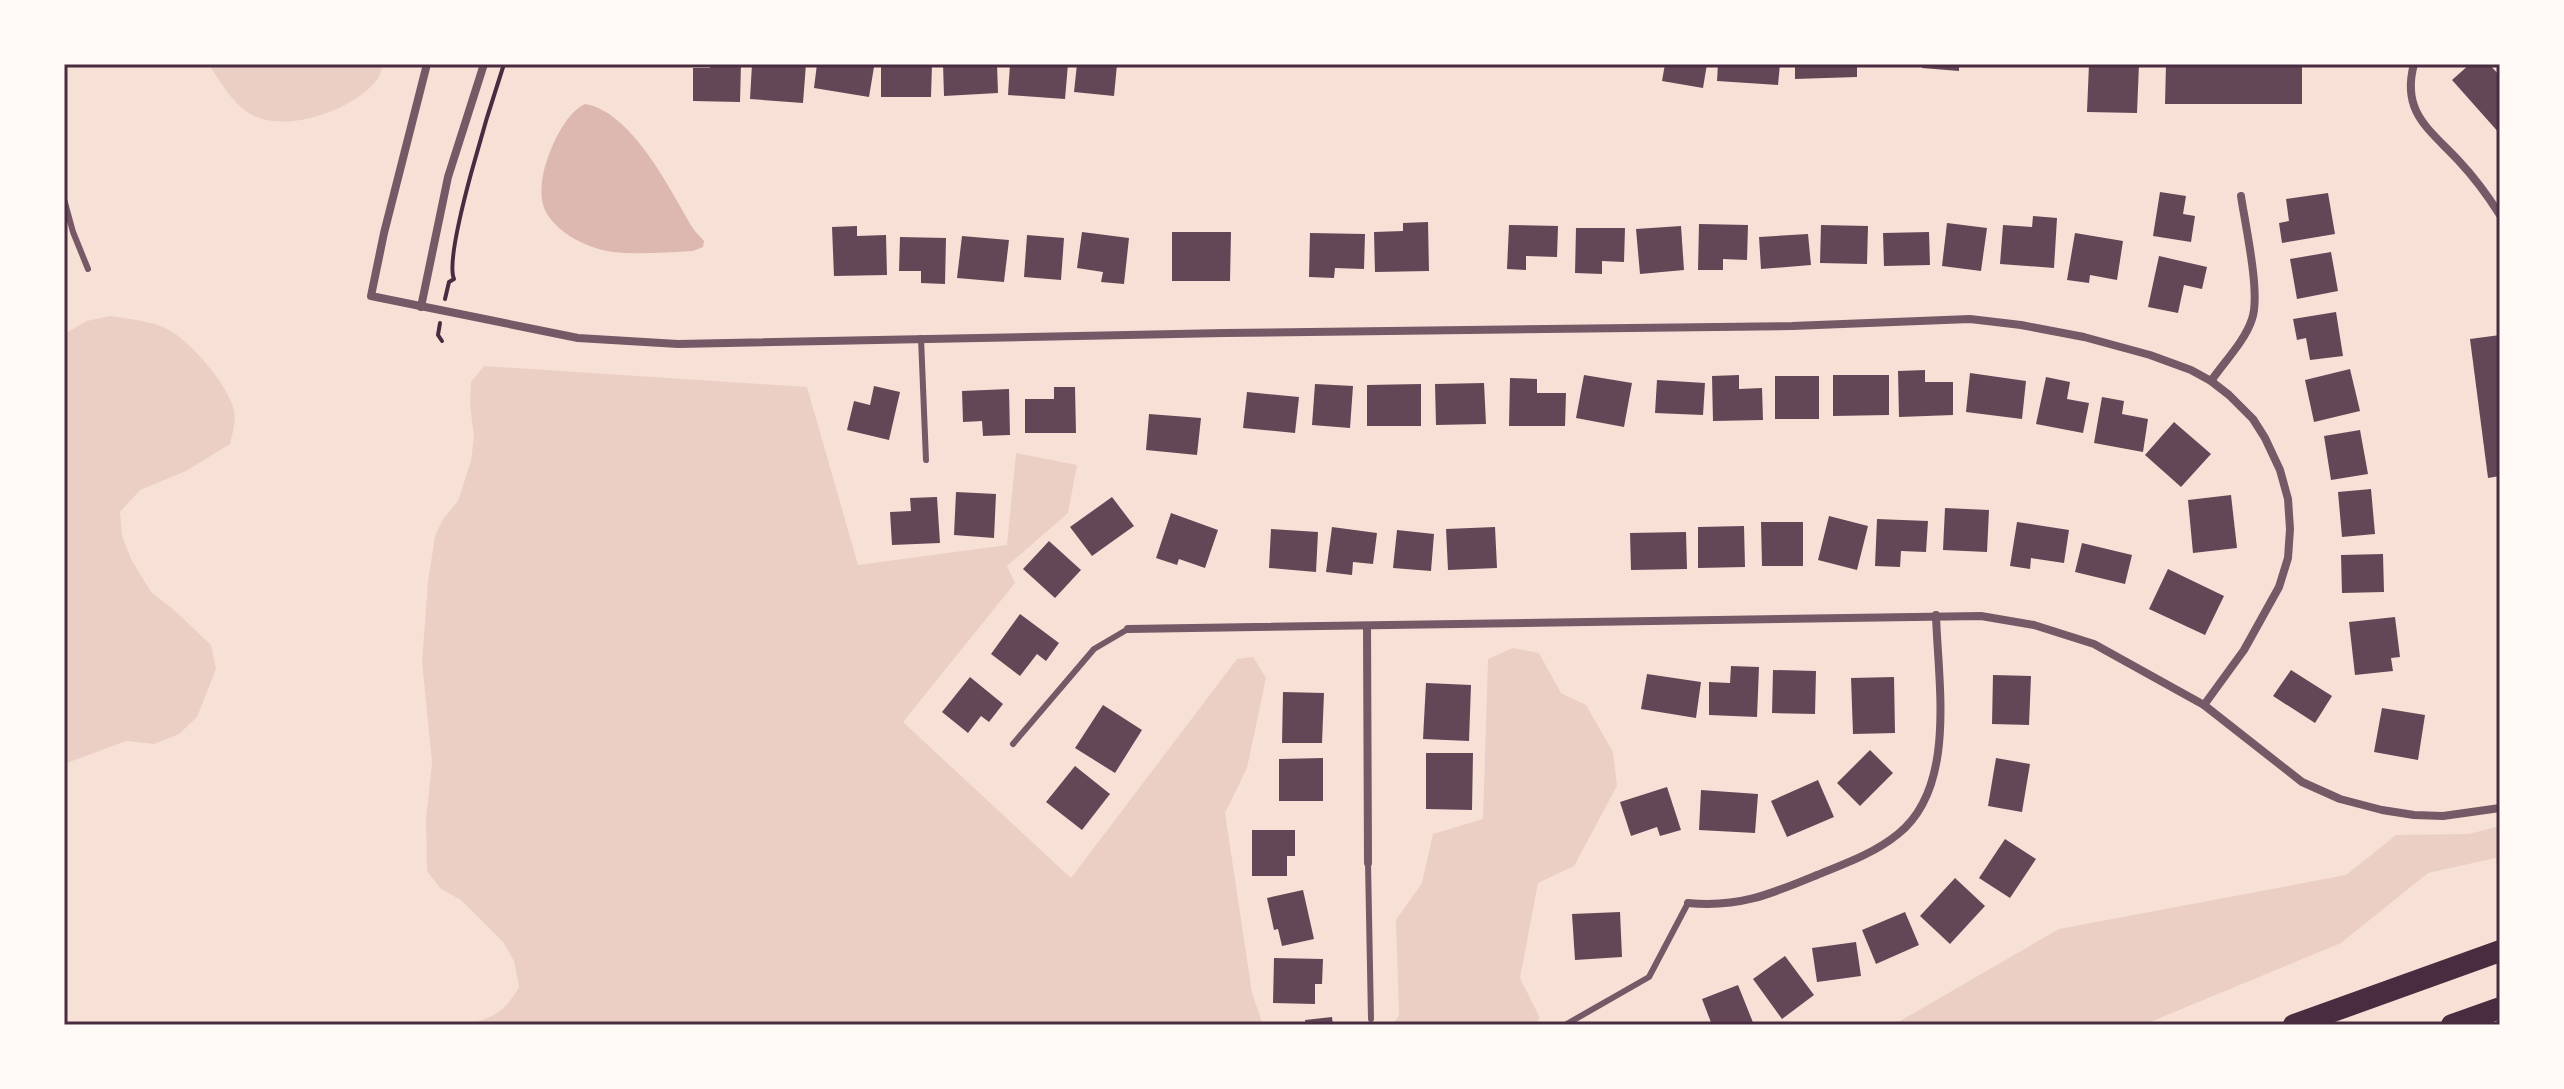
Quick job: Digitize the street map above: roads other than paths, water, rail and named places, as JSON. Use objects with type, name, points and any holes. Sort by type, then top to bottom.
[{"type":"highway","points":[[2294,1025],[2500,951]]},
{"type":"highway","points":[[2452,1025],[2500,1008]]},
{"type":"street","points":[[427,64],[371,296],[578,338],[678,344],[1792,326],[1970,319],[2084,337],[2150,355],[2211,381],[2237,403],[2265,438],[2284,484],[2290,529],[2288,558],[2270,607],[2244,650],[2204,705]]},
{"type":"street","points":[[421,307],[448,177],[484,64]]},
{"type":"street","points":[[2414,64],[2411,90],[2419,119],[2485,191],[2500,215]]},
{"type":"street","points":[[2211,381],[2254,315],[2253,283],[2241,196]]},
{"type":"street","points":[[1688,903],[1734,904],[1763,897],[1863,856],[1898,835],[1912,820],[1936,776],[1940,751],[1936,615]]},
{"type":"street","points":[[1128,629],[1936,615],[1994,618],[2034,625],[2094,644],[2204,705],[2302,782],[2340,799],[2414,815],[2443,816],[2500,808]]},
{"type":"street","points":[[1367,626],[1368,863]]},
{"type":"lane","points":[[64,199],[88,269]]},
{"type":"lane","points":[[921,338],[926,460]]},
{"type":"lane","points":[[1013,744],[1094,649],[1128,629]]},
{"type":"lane","points":[[1368,863],[1371,1019]]},
{"type":"lane","points":[[1565,1025],[1649,977],[1688,903]]}]
